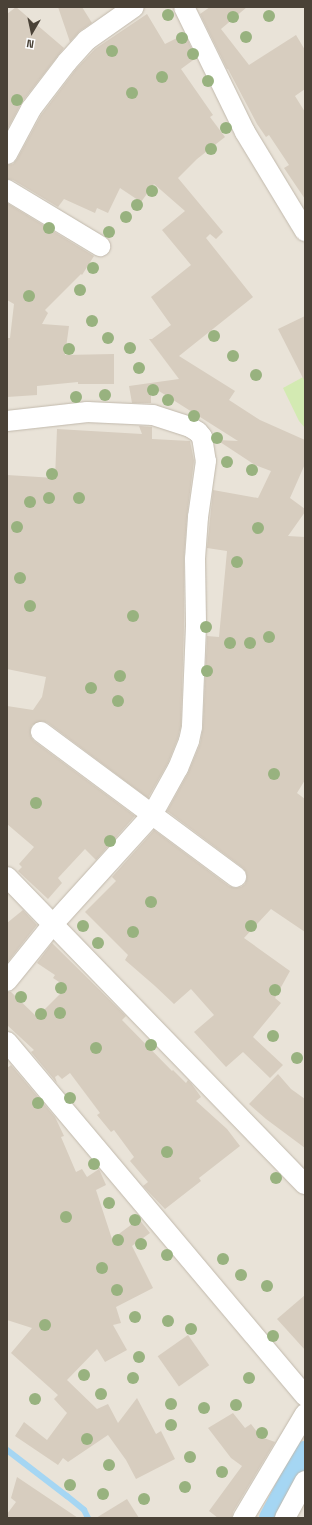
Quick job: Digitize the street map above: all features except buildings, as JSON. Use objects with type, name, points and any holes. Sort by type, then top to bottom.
[{"type":"street","points":[[7,154],[31,109],[67,62],[87,40],[134,7]]},
{"type":"street","points":[[184,7],[245,132],[305,231]]},
{"type":"street","points":[[7,190],[100,246]]},
{"type":"street","points":[[7,421],[87,412],[153,414],[190,426],[202,437],[206,461],[198,518],[195,559],[196,626],[192,727],[190,741],[178,768],[152,815],[54,924],[7,981]]},
{"type":"street","points":[[41,732],[236,877]]},
{"type":"street","points":[[7,877],[305,1184]]},
{"type":"street","points":[[7,1042],[305,1396]]},
{"type":"street","points":[[243,1518],[305,1414]]},
{"type":"street","points":[[285,1518],[305,1481]]},
{"type":"shaded area","points":[[7,7],[305,7],[305,1518],[7,1518]]},
{"type":"green space","points":[[305,376],[305,428],[299,421],[283,388]]},
{"type":"waterway","points":[[7,1450],[84,1510],[88,1518]]},
{"type":"waterway","points":[[270,1518],[305,1452]]}]
